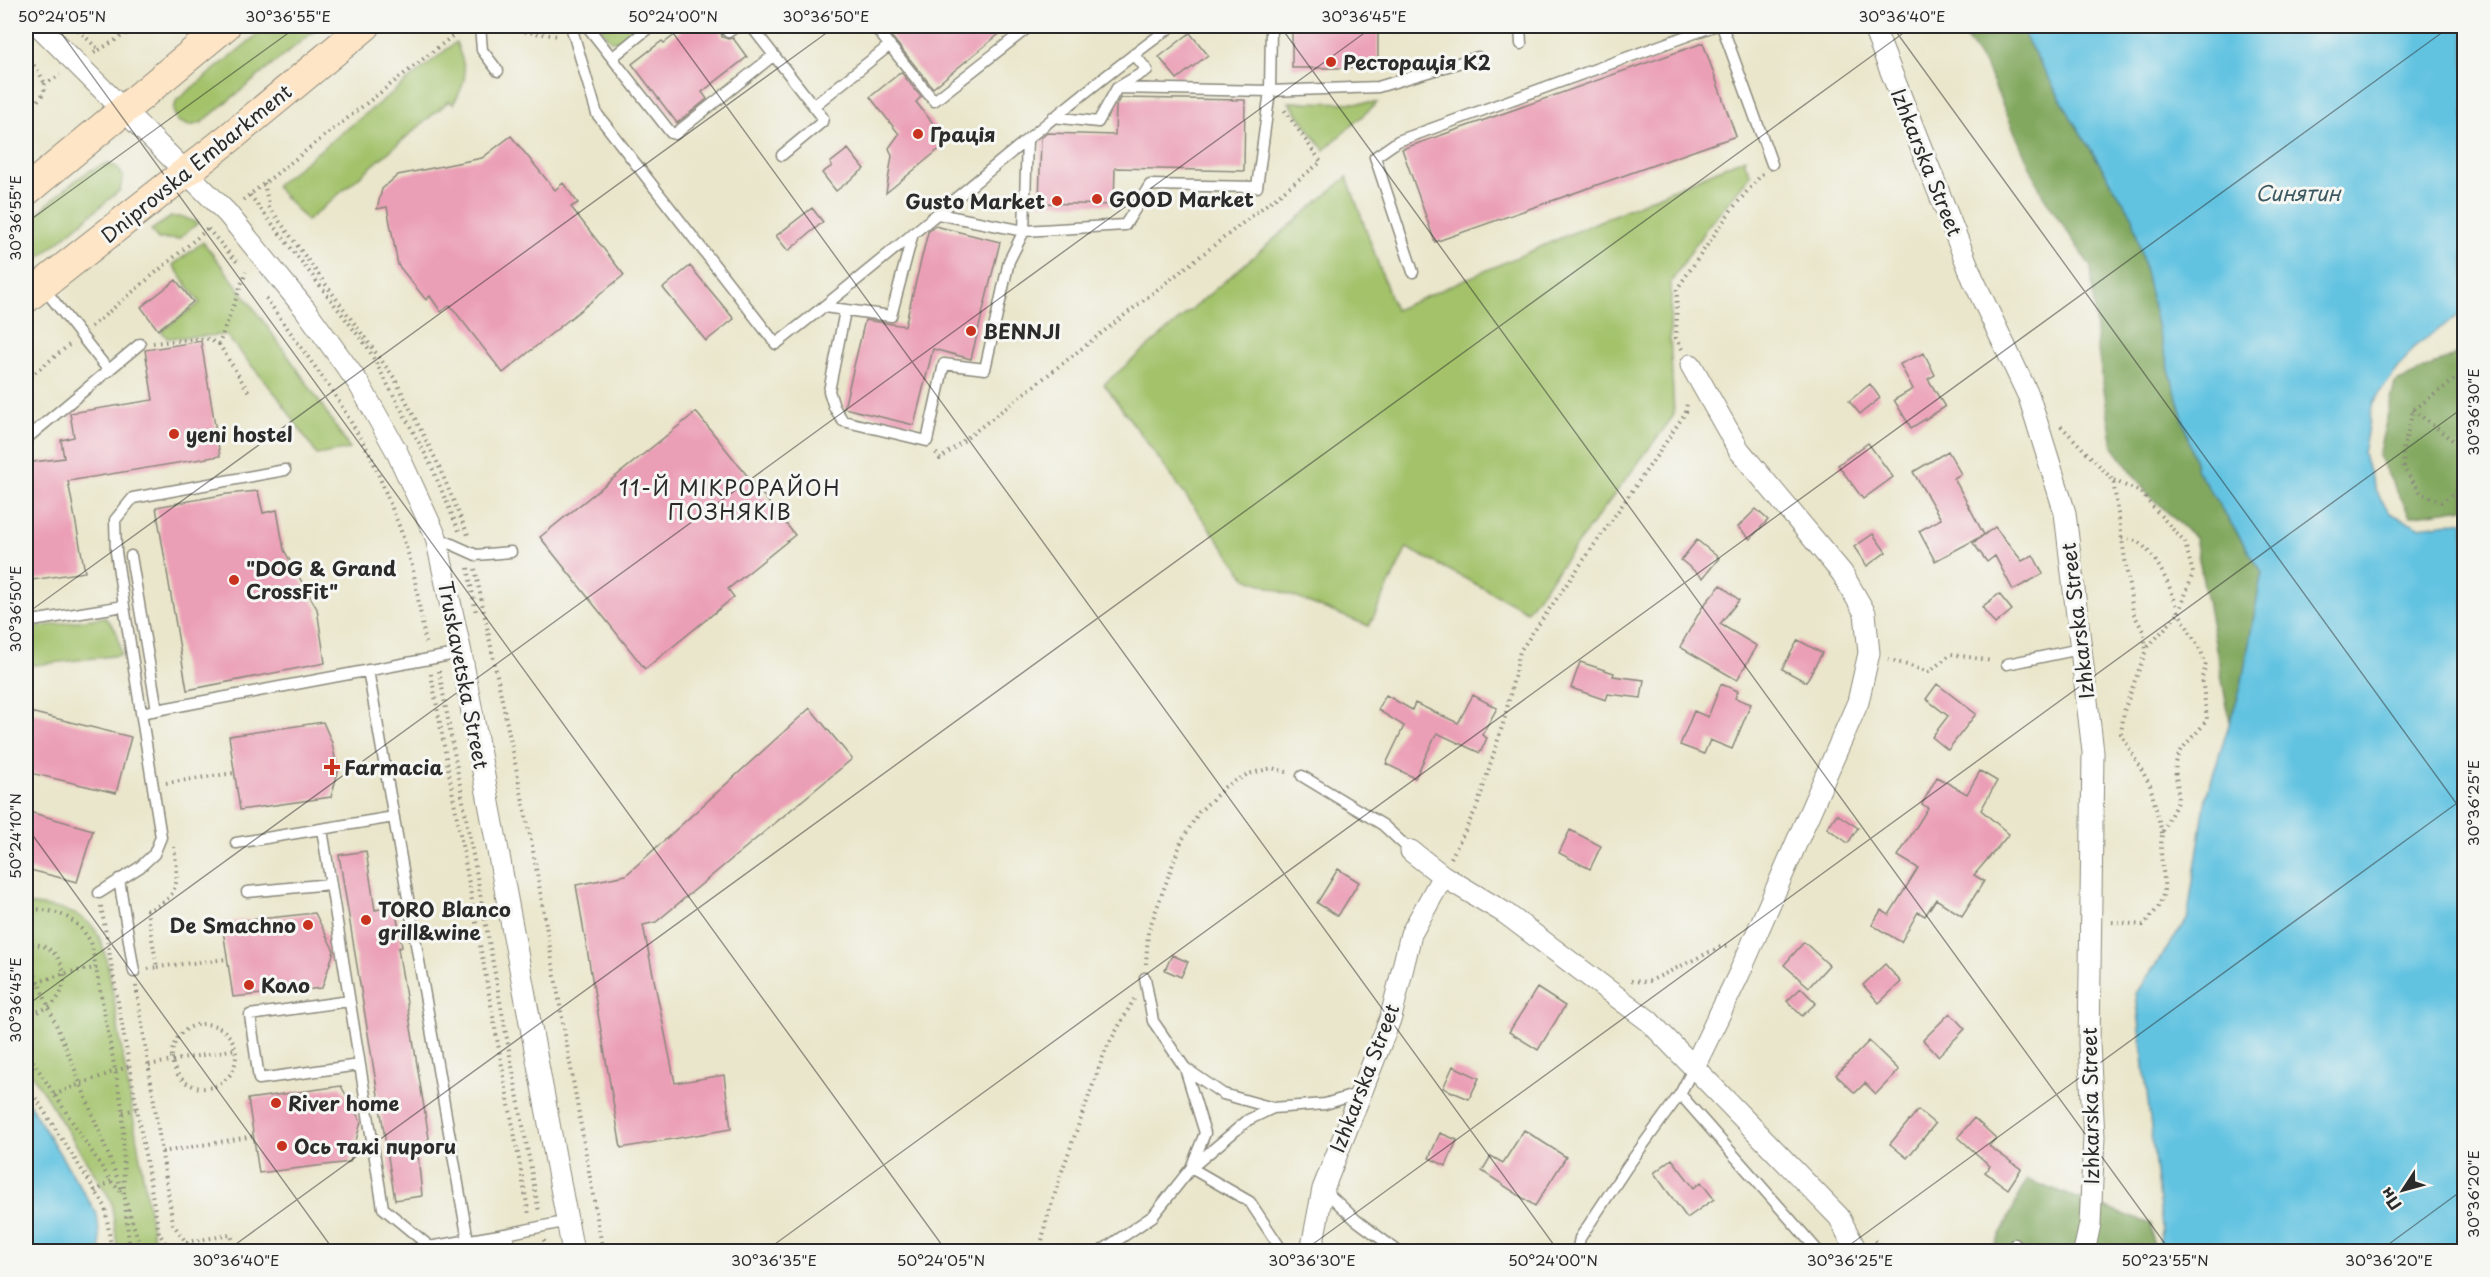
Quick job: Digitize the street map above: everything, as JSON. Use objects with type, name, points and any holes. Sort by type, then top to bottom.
[{"type":"main road","points":[[26,191],[225,26]]},
{"type":"main road","name":"Dniprovska Embarkment","points":[[34,292],[365,26]]},
{"type":"street","name":"Truskavetska Street","points":[[39,26],[186,172],[241,231],[305,309],[359,384],[396,450],[436,537],[573,1251]]},
{"type":"street","name":"Izhkarska Street","points":[[1873,26],[1973,279],[2029,397],[2065,513],[2093,752],[2089,1044],[2094,1137],[2090,1224],[2084,1251]]},
{"type":"street","points":[[1691,365],[1739,450],[1842,573],[1865,613],[1869,653],[1858,702],[1694,1067]]},
{"type":"street","points":[[1412,851],[1443,876],[1505,913],[1649,1021],[1839,1217],[1857,1251]]},
{"type":"street","name":"Izhkarska Street","points":[[1311,1251],[1323,1189],[1390,1017],[1411,934],[1443,876]]},
{"type":"lane","points":[[480,26],[482,50],[498,71]]},
{"type":"lane","points":[[571,26],[597,114],[776,344],[938,214],[1053,117],[1172,26]]},
{"type":"lane","points":[[587,26],[650,96],[671,133],[675,134],[774,55]]},
{"type":"lane","points":[[613,57],[651,26]]},
{"type":"lane","points":[[751,26],[822,116],[823,121],[782,155]]},
{"type":"lane","points":[[874,26],[934,100],[1030,26]]},
{"type":"lane","points":[[938,214],[1024,231],[1125,225],[1150,185],[1257,187],[1270,90],[1271,26]]},
{"type":"lane","points":[[1520,26],[1521,44]]},
{"type":"lane","points":[[1413,272],[1375,157],[1398,141],[1714,26]]},
{"type":"lane","points":[[1722,26],[1772,164]]},
{"type":"lane","points":[[815,105],[890,45]]},
{"type":"lane","points":[[1053,117],[1098,122],[1117,88],[1147,70],[1134,54]]},
{"type":"lane","points":[[1117,88],[1270,90],[1378,87],[1478,57]]},
{"type":"lane","points":[[844,311],[829,391],[834,407],[843,421],[927,441],[944,364],[985,369],[1009,261],[1024,231],[1027,140]]},
{"type":"lane","points":[[824,307],[891,316],[914,233]]},
{"type":"lane","points":[[34,292],[109,371]]},
{"type":"lane","points":[[26,439],[140,344]]},
{"type":"lane","points":[[99,893],[154,854],[161,837],[116,552],[115,520],[133,498],[285,470]]},
{"type":"lane","points":[[436,537],[476,555],[511,552]]},
{"type":"lane","points":[[131,556],[157,710]]},
{"type":"lane","points":[[26,622],[124,606]]},
{"type":"lane","points":[[2007,664],[2080,649]]},
{"type":"lane","points":[[141,713],[460,653]]},
{"type":"lane","points":[[368,670],[470,1251]]},
{"type":"lane","points":[[1302,776],[1383,825],[1412,851]]},
{"type":"lane","points":[[236,843],[394,817]]},
{"type":"lane","points":[[322,829],[383,1209],[429,1246]]},
{"type":"lane","points":[[119,879],[134,972]]},
{"type":"lane","points":[[247,892],[330,884]]},
{"type":"lane","points":[[1145,978],[1154,1021],[1185,1068],[1205,1133],[1191,1168]]},
{"type":"lane","points":[[349,1001],[250,1015],[259,1079],[359,1065]]},
{"type":"lane","points":[[1577,1251],[1580,1238],[1627,1167],[1680,1094],[1694,1067]]},
{"type":"lane","points":[[1185,1068],[1223,1094],[1273,1108],[1325,1104],[1361,1093]]},
{"type":"lane","points":[[1680,1094],[1819,1251]]},
{"type":"lane","points":[[1100,1251],[1153,1216],[1191,1168],[1248,1120],[1273,1108]]},
{"type":"lane","points":[[1191,1168],[1250,1202],[1283,1251]]},
{"type":"lane","points":[[1323,1189],[1356,1220],[1399,1251]]},
{"type":"lane","points":[[399,1251],[511,1233],[568,1221]]},
{"type":"lane","points":[[501,1251],[511,1233]]},
{"type":"path","points":[[74,26],[99,50]]},
{"type":"path","points":[[492,26],[496,29],[575,37]]},
{"type":"path","points":[[26,56],[45,84]]},
{"type":"path","points":[[927,441],[940,459],[1322,162],[1270,90]]},
{"type":"path","points":[[1443,876],[1477,807],[1505,717],[1520,651],[1686,412],[1691,365],[1676,338],[1677,288],[1732,209],[1752,183],[1772,164]]},
{"type":"path","points":[[208,229],[252,280]]},
{"type":"path","points":[[219,344],[246,272]]},
{"type":"path","points":[[265,297],[328,386],[371,456],[413,569],[432,658],[537,1228],[546,1251]]},
{"type":"path","points":[[140,344],[205,338],[219,344],[250,394]]},
{"type":"path","points":[[2464,373],[2413,410],[2403,450],[2404,469],[2421,493],[2441,502],[2464,487]]},
{"type":"path","points":[[2029,397],[2080,443],[2113,480],[2140,492],[2185,543],[2193,573],[2179,613],[2146,650],[2124,711],[2121,734],[2150,785],[2162,833],[2162,861],[2166,885],[2157,912],[2143,925],[2090,920]]},
{"type":"path","points":[[2413,410],[2464,449]]},
{"type":"path","points":[[2113,480],[2133,612],[2144,633],[2146,650]]},
{"type":"path","points":[[2122,538],[2137,542],[2155,561],[2171,586],[2179,613],[2201,651],[2206,666],[2202,677],[2207,719],[2183,747],[2176,763],[2178,799],[2162,833]]},
{"type":"path","points":[[1869,653],[1929,672],[1951,654],[2007,664]]},
{"type":"path","points":[[432,658],[537,1228]]},
{"type":"path","points":[[1040,1251],[1060,1174],[1105,1051],[1145,978],[1148,933],[1181,842],[1199,812],[1225,787],[1248,774],[1272,768],[1302,776]]},
{"type":"path","points":[[166,793],[165,783],[234,773]]},
{"type":"path","points":[[157,967],[147,909],[167,902],[174,888],[177,875],[174,844]]},
{"type":"path","points":[[99,893],[159,1233],[171,1251]]},
{"type":"path","points":[[26,908],[60,914],[80,924],[91,942],[123,1112],[124,1196],[130,1251]]},
{"type":"path","points":[[1593,979],[1648,982],[1720,947],[1753,940]]},
{"type":"path","points":[[26,944],[33,943],[54,953],[64,974],[62,992],[49,1008],[26,1013]]},
{"type":"path","points":[[26,953],[124,1196],[142,1251]]},
{"type":"path","points":[[193,1251],[173,1224],[134,972],[227,959]]},
{"type":"path","points":[[26,986],[64,974],[97,968]]},
{"type":"path","points":[[208,1023],[226,1032],[236,1049],[233,1070],[219,1085],[208,1088],[188,1084],[180,1078],[172,1061],[171,1051],[180,1033],[198,1024],[208,1023]]},
{"type":"path","points":[[149,1065],[254,1046]]},
{"type":"path","points":[[26,1051],[111,1181],[124,1196]]},
{"type":"path","points":[[54,1095],[130,1066]]},
{"type":"path","points":[[26,1083],[105,1206],[112,1251]]},
{"type":"path","points":[[123,1112],[138,1109]]},
{"type":"path","points":[[162,1152],[254,1136]]},
{"type":"path","points":[[95,1192],[111,1181]]},
{"type":"path","points":[[186,1242],[231,1235],[237,1251]]},
{"type":"green space","points":[[268,26],[320,26],[201,123],[189,126],[177,121],[173,110],[177,100]]},
{"type":"green space","points":[[599,26],[644,26],[626,41],[611,41]]},
{"type":"green space","points":[[1958,26],[2019,26],[2075,124],[2133,217],[2157,325],[2197,470],[2262,572],[2241,687],[2230,722],[2195,538],[2146,492],[2113,447],[2097,344],[2091,267],[2042,194],[1986,67]]},
{"type":"green space","points":[[456,42],[465,74],[462,87],[453,104],[449,101],[307,221],[275,186]]},
{"type":"green space","points":[[1289,102],[1377,103],[1324,150]]},
{"type":"green space","points":[[1745,158],[1745,164],[1751,175],[1707,227],[1671,282],[1670,336],[1674,415],[1527,611],[1407,548],[1369,626],[1246,578],[1104,384],[1347,177],[1395,310]]},
{"type":"green space","points":[[109,164],[117,167],[123,176],[120,190],[26,269],[26,224],[54,198],[88,172]]},
{"type":"green space","points":[[171,217],[183,217],[198,223],[179,239],[158,239],[151,230]]},
{"type":"green space","points":[[203,242],[280,344],[350,449],[317,455],[278,397],[226,335],[167,338],[161,331],[200,303],[173,265]]},
{"type":"green space","points":[[2464,351],[2464,508],[2410,516],[2378,456],[2395,383]]},
{"type":"green space","points":[[104,617],[117,633],[121,655],[26,666],[26,629]]},
{"type":"green space","points":[[26,904],[53,908],[79,916],[93,927],[103,947],[153,1236],[164,1251],[118,1251],[111,1200],[26,1065]]},
{"type":"green space","points":[[2027,1180],[2151,1224],[2153,1251],[1992,1252]]},
{"type":"water","name":"Синятин","points":[[2019,26],[2464,26],[2464,311],[2414,347],[2373,402],[2363,453],[2375,490],[2390,513],[2419,527],[2464,521],[2464,1251],[2156,1251],[2162,1228],[2136,993],[2187,920],[2206,797],[2241,687],[2262,572],[2197,470],[2157,325],[2133,217],[2075,124]]},
{"type":"water","points":[[26,1099],[97,1214],[101,1251],[26,1251]]},
{"type":"building","points":[[687,26],[723,26],[722,37],[733,38],[747,57],[702,92],[707,99],[677,123],[632,64],[662,41],[664,43]]},
{"type":"building","points":[[883,26],[1009,26],[933,88]]},
{"type":"building","points":[[1292,26],[1378,26],[1378,68],[1292,68]]},
{"type":"building","points":[[1190,33],[1208,55],[1177,79],[1159,57]]},
{"type":"building","points":[[1703,43],[1736,136],[1435,242],[1402,149]]},
{"type":"building","name":"Грація","points":[[901,72],[921,97],[916,102],[948,142],[886,193],[892,156],[889,148],[899,134],[870,97]]},
{"type":"building","points":[[1120,98],[1245,100],[1244,171],[1115,168],[1114,205],[1039,203],[1041,138],[1047,133],[1115,135],[1116,106]]},
{"type":"building","points":[[511,136],[555,190],[563,183],[578,203],[571,207],[624,275],[503,373],[450,305],[441,312],[430,296],[426,300],[398,265],[387,207],[377,209],[382,189],[398,175],[482,158]]},
{"type":"building","points":[[848,149],[864,169],[836,191],[822,173],[832,166],[830,163]]},
{"type":"building","points":[[812,208],[823,222],[788,251],[776,236]]},
{"type":"building","points":[[935,226],[1000,242],[971,359],[933,349],[914,425],[844,408],[865,320],[905,326],[928,232]]},
{"type":"building","points":[[690,266],[734,319],[706,341],[663,288]]},
{"type":"building","points":[[176,280],[193,302],[158,330],[141,307]]},
{"type":"building","points":[[201,341],[220,456],[68,481],[85,572],[26,581],[26,527],[29,526],[26,502],[26,463],[64,458],[61,440],[74,437],[70,413],[153,400],[145,350]]},
{"type":"building","points":[[1924,353],[1935,375],[1928,379],[1945,407],[1911,428],[1894,400],[1913,389],[1900,364]]},
{"type":"building","points":[[1870,384],[1880,398],[1860,414],[1849,401]]},
{"type":"building","points":[[696,412],[795,535],[728,589],[734,597],[645,669],[540,537]]},
{"type":"building","points":[[1868,443],[1893,477],[1863,499],[1838,465]]},
{"type":"building","points":[[1948,451],[1961,474],[1954,478],[1984,535],[1935,561],[1919,531],[1941,519],[1913,472]]},
{"type":"building","name":"\"DOG & Grand CrossFit\"","points":[[258,491],[263,513],[277,510],[284,550],[317,609],[325,663],[187,690],[156,507],[227,494]]},
{"type":"building","points":[[1756,509],[1768,520],[1750,539],[1738,527]]},
{"type":"building","points":[[1995,527],[2022,561],[2033,555],[2043,574],[2013,590],[1995,556],[1987,562],[1973,543]]},
{"type":"building","points":[[1873,534],[1886,552],[1867,566],[1854,547]]},
{"type":"building","points":[[1697,540],[1719,558],[1703,578],[1681,560]]},
{"type":"building","points":[[1721,585],[1739,600],[1720,624],[1757,646],[1737,680],[1680,647],[1703,606]]},
{"type":"building","points":[[1999,594],[2012,610],[1995,624],[1982,607]]},
{"type":"building","points":[[1798,640],[1822,653],[1806,682],[1782,669]]},
{"type":"building","points":[[1580,662],[1614,673],[1613,676],[1644,680],[1641,698],[1608,694],[1606,700],[1571,688]]},
{"type":"building","points":[[1721,684],[1738,691],[1735,698],[1751,704],[1732,749],[1710,740],[1704,754],[1680,745],[1694,711],[1708,717]]},
{"type":"building","points":[[1937,684],[1976,714],[1948,750],[1932,737],[1948,716],[1926,699]]},
{"type":"building","points":[[1386,695],[1412,710],[1415,703],[1458,723],[1473,695],[1497,708],[1482,735],[1487,738],[1480,753],[1437,733],[1415,778],[1386,764],[1404,726],[1378,710]]},
{"type":"building","points":[[810,708],[852,759],[656,922],[643,925],[675,1083],[724,1075],[731,1129],[621,1148],[576,885],[626,875]]},
{"type":"building","points":[[26,711],[131,737],[116,793],[26,772]]},
{"type":"building","points":[[323,722],[332,743],[338,772],[331,797],[240,810],[229,736]]},
{"type":"building","points":[[1980,771],[1997,781],[1981,810],[2009,834],[1974,875],[1984,881],[1962,916],[1936,899],[1925,916],[1918,912],[1901,942],[1872,925],[1881,910],[1889,915],[1918,868],[1898,856],[1928,808],[1922,804],[1937,777],[1967,794]]},
{"type":"building","points":[[26,811],[93,830],[77,882],[26,869]]},
{"type":"building","points":[[1837,814],[1858,828],[1848,843],[1827,828]]},
{"type":"building","points":[[1570,830],[1601,846],[1590,869],[1559,853]]},
{"type":"building","points":[[366,851],[375,910],[395,906],[402,947],[398,948],[429,1138],[418,1154],[422,1196],[395,1200],[339,855]]},
{"type":"building","points":[[1338,869],[1359,882],[1338,916],[1317,903]]},
{"type":"building","points":[[315,913],[334,951],[322,988],[233,997],[222,923]]},
{"type":"building","points":[[1804,942],[1829,965],[1809,987],[1784,965]]},
{"type":"building","points":[[1172,955],[1188,962],[1181,977],[1165,970]]},
{"type":"building","points":[[1885,964],[1901,982],[1879,1003],[1863,985]]},
{"type":"building","points":[[1537,988],[1565,1006],[1538,1050],[1509,1032]]},
{"type":"building","points":[[1801,988],[1816,1003],[1802,1016],[1787,1001]]},
{"type":"building","points":[[1950,1013],[1965,1029],[1938,1056],[1923,1040]]},
{"type":"building","points":[[1869,1041],[1899,1070],[1876,1094],[1865,1083],[1855,1093],[1836,1075]]},
{"type":"building","points":[[1453,1066],[1479,1078],[1469,1099],[1443,1088]]},
{"type":"building","points":[[341,1086],[361,1122],[350,1162],[259,1173],[248,1099]]},
{"type":"building","points":[[1918,1110],[1935,1124],[1907,1158],[1890,1144]]},
{"type":"building","points":[[1974,1118],[1996,1138],[1989,1146],[2021,1169],[2008,1189],[1985,1172],[1990,1166],[1958,1137]]},
{"type":"building","points":[[1524,1130],[1566,1157],[1535,1206],[1482,1171],[1491,1156],[1503,1163]]},
{"type":"building","points":[[1440,1133],[1457,1140],[1446,1166],[1429,1158]]},
{"type":"building","points":[[1672,1159],[1694,1188],[1701,1182],[1714,1199],[1687,1218],[1654,1173]]},
{"type":"place","name":"Ресторація K2","points":[[1331,62]]},
{"type":"place","name":"Грація","points":[[918,134]]},
{"type":"place","name":"GOOD Market","points":[[1097,199]]},
{"type":"place","name":"Gusto Market","points":[[1057,201]]},
{"type":"place","name":"BENNJI","points":[[971,331]]},
{"type":"place","name":"yeni hostel","points":[[174,434]]},
{"type":"place","name":"\"DOG & Grand CrossFit\"","points":[[234,580]]},
{"type":"place","name":"Farmacia","points":[[332,767]]},
{"type":"place","name":"TORO Blanco grill&wine","points":[[366,920]]},
{"type":"place","name":"De Smachno","points":[[308,925]]},
{"type":"place","name":"Коло","points":[[249,985]]},
{"type":"place","name":"River home","points":[[276,1103]]},
{"type":"place","name":"Ось такі пироги","points":[[282,1146]]},
{"type":"district","name":"11-Й МІКРОРАЙОН ПОЗНЯКІВ","points":[[730,499]]}]
